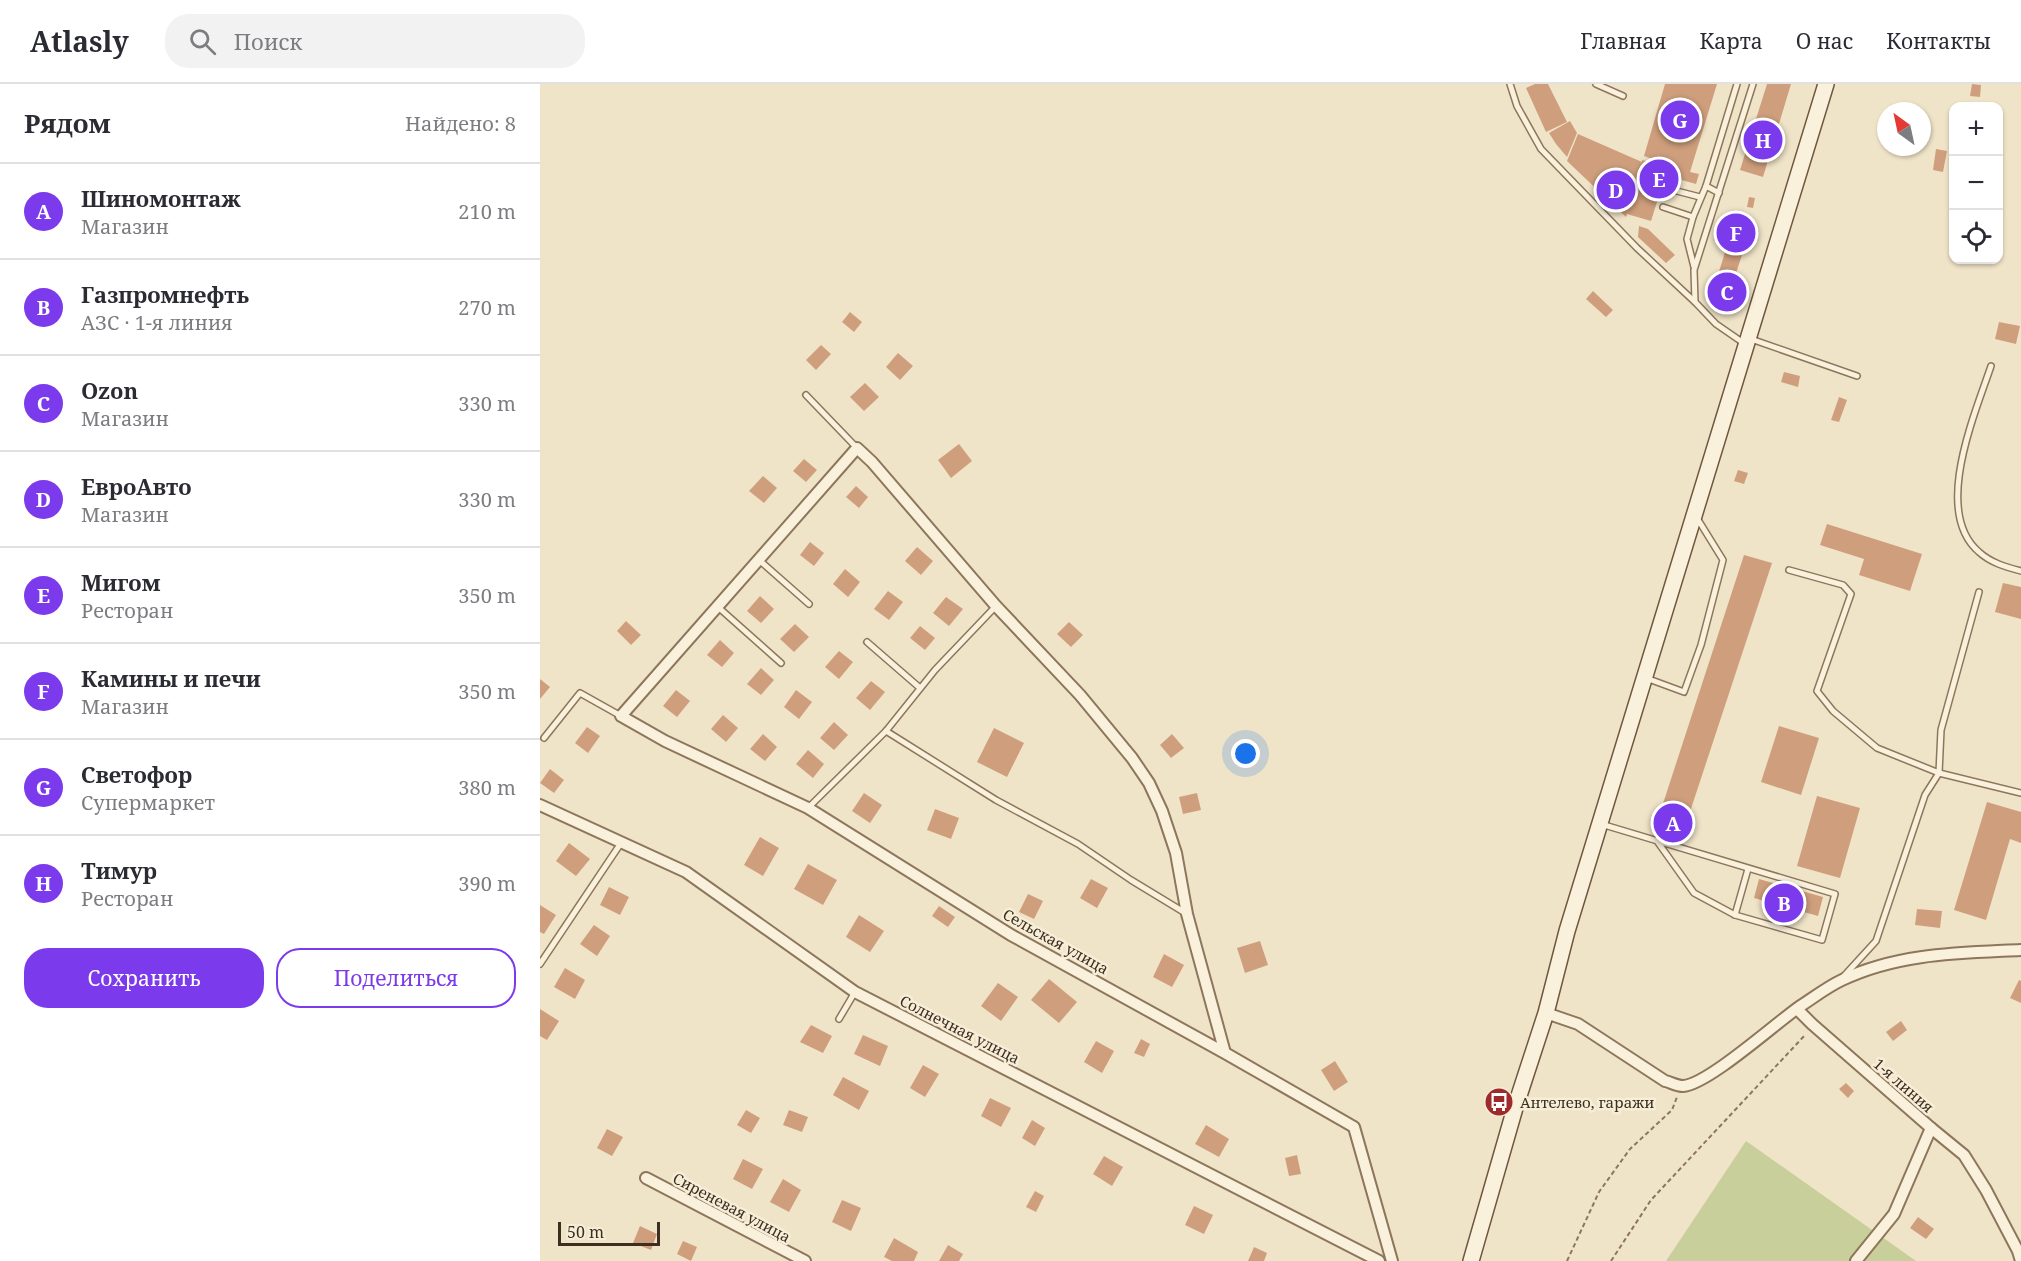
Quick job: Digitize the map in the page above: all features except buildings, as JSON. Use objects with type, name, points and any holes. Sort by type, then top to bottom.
[{"type":"main road","points":[[1471,1261],[1515,1108],[1546,1013],[1567,931],[1826,84]]},
{"type":"street","points":[[621,716],[857,448],[872,462],[996,606],[1080,695],[1132,758],[1149,783],[1162,811],[1176,854],[1187,914],[1225,1053]]},
{"type":"street","name":"Сельская улица","points":[[621,716],[665,741],[808,808],[1011,935],[1354,1127],[1392,1261]]},
{"type":"street","name":"Солнечная улица","points":[[540,805],[686,872],[855,992],[1379,1261]]},
{"type":"street","points":[[1546,1013],[1578,1024],[1665,1081],[1682,1086],[1696,1083],[1712,1074],[1797,1008],[1841,980],[1886,963],[1933,954],[2021,950]]},
{"type":"street","name":"1-я линия","points":[[1797,1008],[1812,1024],[1931,1128],[1894,1214],[1857,1261]]},
{"type":"street","points":[[1931,1128],[1964,1155],[1986,1190],[2021,1261]]},
{"type":"street","name":"Сиреневая улица","points":[[646,1178],[805,1261]]},
{"type":"lane","points":[[1510,84],[1517,106],[1541,148],[1637,249],[1716,324],[1748,342],[1857,376]]},
{"type":"lane","points":[[1596,84],[1623,96]]},
{"type":"lane","points":[[1695,302],[1694,270],[1687,239],[1700,197],[1706,186],[1737,84]]},
{"type":"lane","points":[[1694,270],[1753,84]]},
{"type":"lane","points":[[1706,186],[1719,193]]},
{"type":"lane","points":[[1669,189],[1700,197]]},
{"type":"lane","points":[[1664,207],[1693,217]]},
{"type":"lane","points":[[1991,366],[1961,455],[1959,518],[1967,537],[1978,552],[1993,562],[2021,571]]},
{"type":"lane","points":[[806,395],[857,448]]},
{"type":"lane","points":[[1645,677],[1684,692],[1701,645],[1723,560],[1695,515]]},
{"type":"lane","points":[[759,560],[809,604]]},
{"type":"lane","points":[[1789,570],[1843,585],[1851,594],[1817,691],[1833,711],[1877,748],[1939,773],[2021,793]]},
{"type":"lane","points":[[1841,980],[1876,940],[1925,795],[1939,773],[1941,730],[1979,592]]},
{"type":"lane","points":[[808,808],[886,731],[920,688],[996,606]]},
{"type":"lane","points":[[718,607],[781,663]]},
{"type":"lane","points":[[867,642],[920,688]]},
{"type":"lane","points":[[544,738],[580,693],[621,716]]},
{"type":"lane","points":[[886,731],[996,800],[1078,844],[1187,914]]},
{"type":"lane","points":[[1600,824],[1835,894],[1822,940],[1735,915],[1694,893],[1657,842]]},
{"type":"lane","points":[[540,964],[621,842]]},
{"type":"lane","points":[[1735,915],[1748,869]]},
{"type":"lane","points":[[839,1019],[855,992]]},
{"type":"path","points":[[1611,1261],[1651,1200],[1803,1040],[1812,1024]]},
{"type":"path","points":[[1567,1261],[1599,1192],[1630,1149],[1672,1110],[1682,1086]]},
{"type":"green space","points":[[1746,1141],[1916,1261],[1666,1261]]},
{"type":"place","name":"Светофор","points":[[1680,120]]},
{"type":"place","name":"Тимур","points":[[1763,140]]},
{"type":"place","name":"Мигом","points":[[1659,179]]},
{"type":"place","name":"ЕвроАвто","points":[[1616,190]]},
{"type":"place","name":"Камины и печи","points":[[1736,233]]},
{"type":"place","name":"Ozon","points":[[1727,292]]},
{"type":"place","name":"Шиномонтаж","points":[[1673,823]]},
{"type":"place","name":"Газпромнефть","points":[[1784,903]]},
{"type":"place","name":"Антелево, гаражи","points":[[1499,1102]]}]
